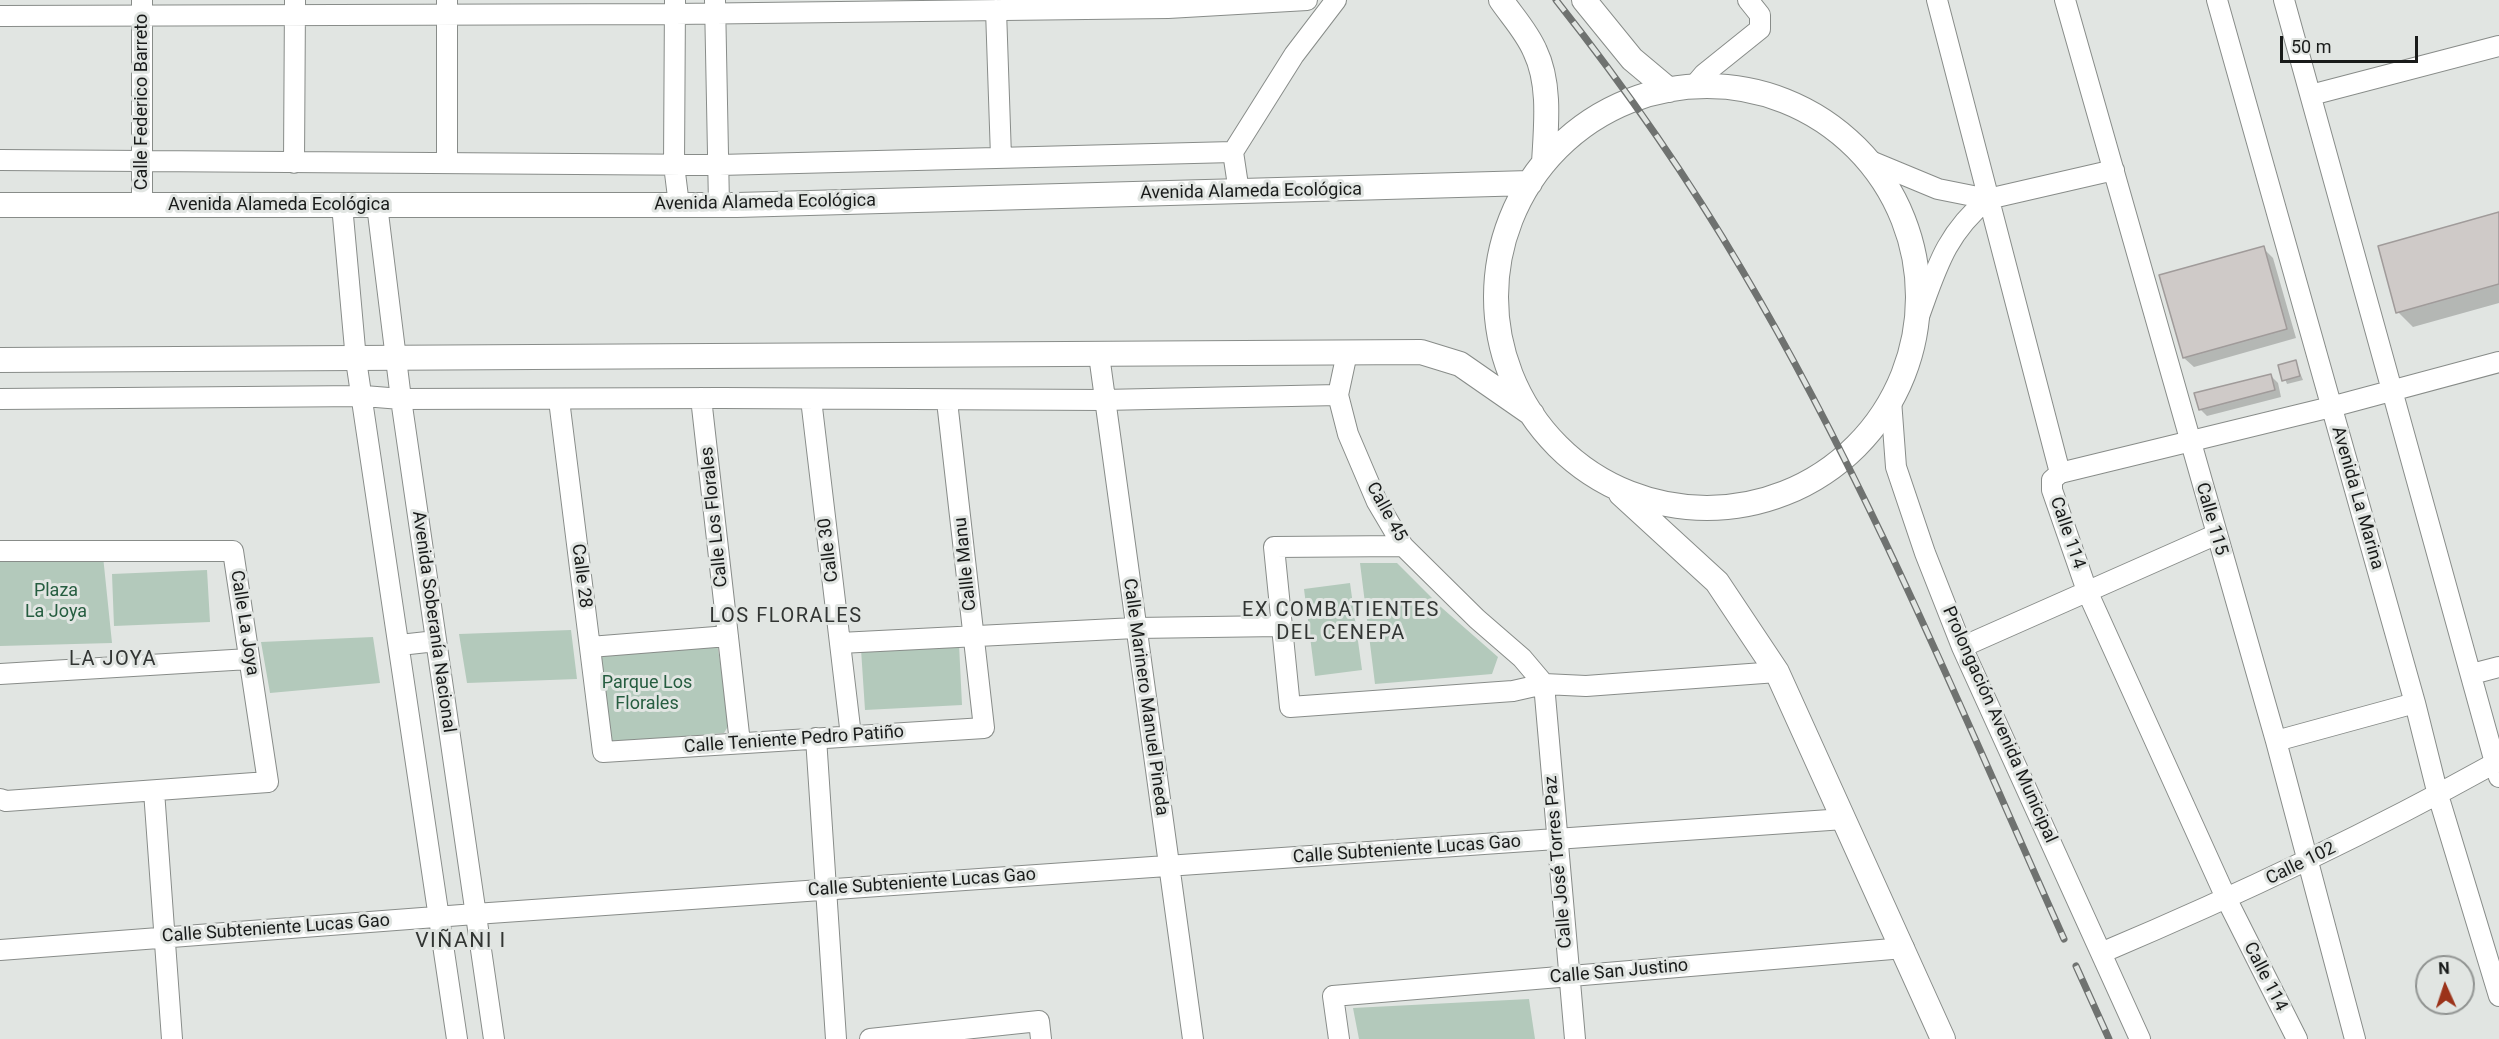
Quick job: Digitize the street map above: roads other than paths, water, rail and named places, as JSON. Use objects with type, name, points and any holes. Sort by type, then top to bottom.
[{"type":"main road","points":[[1501,0],[1527,37],[1541,65],[1546,103],[1544,163]]},
{"type":"main road","points":[[1584,0],[1632,59],[1669,90]]},
{"type":"main road","name":"Prolongación Avenida Municipal","points":[[1603,479],[1648,499],[1680,505],[1721,506],[1770,497],[1815,478],[1835,464],[1870,430],[1891,400],[1907,367],[1918,319],[1917,270],[1906,223],[1896,201],[1868,160],[1832,127],[1790,103],[1743,89],[1693,87],[1669,90],[1631,100],[1580,129],[1544,163],[1530,183],[1508,226],[1499,266],[1496,298],[1502,347],[1519,393],[1532,414],[1564,451],[1641,510],[1718,582],[1777,672],[1944,1039]]},
{"type":"main road","name":"Avenida Alameda Ecológica","points":[[0,205],[719,205],[1530,183]]},
{"type":"main road","points":[[0,360],[356,360],[1421,352],[1460,364],[1532,414]]},
{"type":"street","points":[[1693,87],[1704,74],[1760,29],[1760,15],[1748,0]]},
{"type":"street","name":"Calle 114","points":[[1937,0],[2060,473],[2052,480],[2052,490],[2087,591],[2227,900],[2297,1039]]},
{"type":"street","name":"Calle 115","points":[[2065,0],[2215,535],[2276,741],[2355,1039]]},
{"type":"street","name":"Avenida La Marina","points":[[2217,0],[2415,703],[2438,795],[2499,996]]},
{"type":"street","points":[[2284,0],[2497,770]]},
{"type":"street","points":[[0,15],[142,8],[859,6],[996,10],[1165,4],[1320,3],[1293,55],[1233,152],[1239,192]]},
{"type":"street","points":[[447,7],[447,163]]},
{"type":"street","points":[[675,7],[674,165],[679,205]]},
{"type":"street","points":[[716,7],[719,205]]},
{"type":"street","name":"Calle Federico Barreto","points":[[142,8],[142,205]]},
{"type":"street","points":[[294,163],[295,8]]},
{"type":"street","points":[[996,10],[1001,157]]},
{"type":"street","points":[[2311,95],[2499,46]]},
{"type":"street","points":[[0,160],[719,165],[1233,152]]},
{"type":"street","points":[[1868,160],[1938,189],[1988,200],[2114,170]]},
{"type":"street","points":[[1918,319],[1937,264],[1951,237],[1962,223],[1988,200]]},
{"type":"street","name":"Avenida Soberanía Nacional","points":[[342,205],[356,360],[364,396],[457,1039]]},
{"type":"street","name":"Avenida Soberanía Nacional","points":[[377,205],[400,399],[494,1039]]},
{"type":"street","points":[[0,399],[364,396],[400,399],[701,398],[947,401],[1338,395],[1347,353]]},
{"type":"street","name":"Calle Marinero Manuel Pineda","points":[[1099,355],[1103,400],[1193,1039]]},
{"type":"street","points":[[2060,473],[2331,407],[2499,362]]},
{"type":"street","name":"Calle 45","points":[[1338,395],[1348,434],[1377,502],[1403,546],[1522,658],[1544,684]]},
{"type":"street","name":"Calle Los Florales","points":[[701,398],[740,743]]},
{"type":"street","name":"Calle 30","points":[[811,399],[851,736]]},
{"type":"street","name":"Calle 28","points":[[559,400],[603,752]]},
{"type":"street","name":"Prolongación Avenida Municipal","points":[[1891,400],[1892,445],[1900,483],[1962,647],[2140,1039]]},
{"type":"street","name":"Callle Manu","points":[[947,401],[984,728]]},
{"type":"street","points":[[1962,647],[2215,535]]},
{"type":"street","points":[[1403,546],[1274,547],[1290,707],[1513,691],[1544,684],[1586,686],[1777,672]]},
{"type":"street","name":"Calle La Joya","points":[[0,551],[233,551],[268,782],[154,790]]},
{"type":"street","points":[[840,643],[1135,628],[1281,626]]},
{"type":"street","points":[[590,647],[728,636]]},
{"type":"street","points":[[400,645],[436,641]]},
{"type":"street","points":[[0,674],[249,658]]},
{"type":"street","points":[[2472,674],[2499,667]]},
{"type":"street","name":"Calle José Torres Paz","points":[[1544,684],[1575,1039]]},
{"type":"street","points":[[2276,741],[2415,703]]},
{"type":"street","name":"Calle Teniente Pedro Patiño","points":[[603,752],[984,728]]},
{"type":"street","points":[[816,738],[836,1039]]},
{"type":"street","name":"Calle 102","points":[[2101,953],[2227,900],[2438,795],[2497,770]]},
{"type":"street","points":[[0,799],[6,801],[154,790],[172,1039]]},
{"type":"street","name":"Calle Subteniente Lucas Gao","points":[[0,950],[476,914],[1844,819]]},
{"type":"street","name":"Calle San Justino","points":[[1339,1039],[1333,996],[1904,948]]},
{"type":"street","points":[[882,1038],[1039,1021],[1041,1039]]},
{"type":"railway","points":[[1556,0],[1606,65],[1677,166],[1721,235],[1788,351],[1873,516],[2064,939]]},
{"type":"railway","points":[[2076,966],[2109,1039]]},
{"type":"district","name":"LOS FLORALES","points":[[786,617]]},
{"type":"district","name":"EX COMBATIENTES DEL CENEPA","points":[[1341,622]]},
{"type":"district","name":"LA JOYA","points":[[113,660]]},
{"type":"district","name":"VIÑANI I","points":[[461,942]]},
{"type":"park label","name":"Plaza La Joya","points":[[56,601]]},
{"type":"park label","name":"Parque Los Florales","points":[[647,693]]}]
